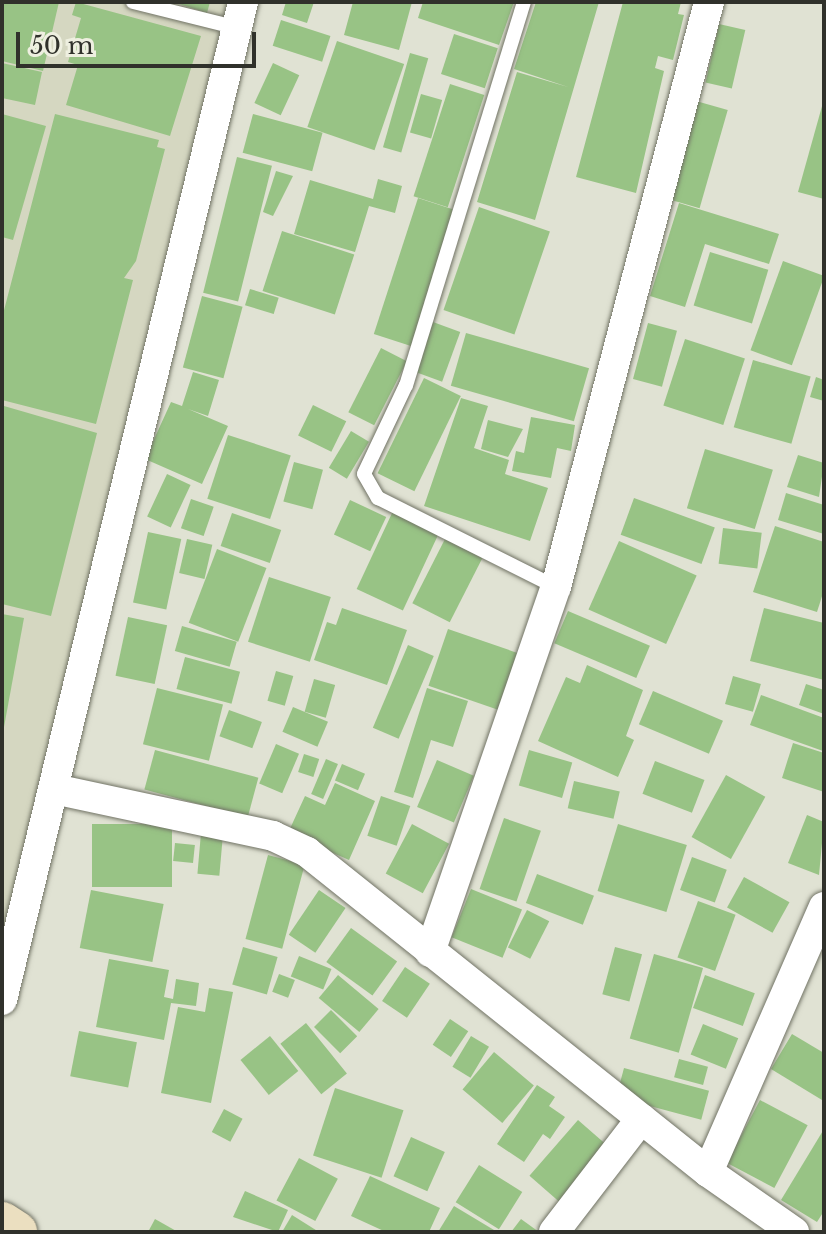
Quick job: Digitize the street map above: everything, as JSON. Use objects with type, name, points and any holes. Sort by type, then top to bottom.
[{"type":"main road","points":[[2,1223],[16,1232]]},
{"type":"street","points":[[430,952],[556,587],[709,2]]},
{"type":"street","points":[[2,1000],[241,15]]},
{"type":"street","points":[[54,789],[273,836],[307,852],[708,1172],[794,1232]]},
{"type":"street","points":[[708,1172],[824,907]]},
{"type":"street","points":[[554,1232],[641,1119]]},
{"type":"lane","points":[[133,2],[241,15]]},
{"type":"lane","points":[[524,2],[406,385],[364,474],[378,498],[556,587]]},
{"type":"shaded area","points":[[2,2],[231,2],[2,980]]},
{"type":"building","points":[[2,2],[59,2],[43,71],[2,61]]},
{"type":"building","points":[[76,2],[201,36],[170,136],[66,105],[78,65],[68,62],[81,18],[72,15]]},
{"type":"building","points":[[173,2],[210,2],[207,13]]},
{"type":"building","points":[[286,2],[314,2],[307,23],[282,15]]},
{"type":"building","points":[[353,2],[412,2],[399,50],[344,35]]},
{"type":"building","points":[[423,2],[514,2],[499,45],[418,18]]},
{"type":"building","points":[[536,2],[599,2],[535,220],[477,202],[517,72],[568,87],[514,69]]},
{"type":"building","points":[[623,2],[681,2],[678,14],[684,15],[673,60],[658,56],[655,68],[664,71],[636,193],[576,177]]},
{"type":"building","points":[[281,20],[330,36],[322,62],[273,46]]},
{"type":"building","points":[[719,24],[745,30],[732,89],[706,82]]},
{"type":"building","points":[[454,34],[498,48],[485,88],[441,74]]},
{"type":"building","points":[[337,41],[404,64],[375,150],[307,127]]},
{"type":"building","points":[[410,53],[428,58],[401,152],[383,147]]},
{"type":"building","points":[[2,63],[42,72],[35,105],[2,98]]},
{"type":"building","points":[[273,63],[299,75],[281,115],[254,103]]},
{"type":"building","points":[[450,84],[484,95],[448,207],[414,196]]},
{"type":"building","points":[[421,94],[442,100],[431,139],[410,132]]},
{"type":"building","points":[[824,99],[824,199],[798,192]]},
{"type":"building","points":[[696,101],[728,110],[700,208],[668,199]]},
{"type":"building","points":[[2,114],[46,126],[13,240],[2,237]]},
{"type":"building","points":[[55,114],[159,140],[157,147],[165,149],[136,261],[124,278],[133,280],[96,424],[2,400],[2,318]]},
{"type":"building","points":[[253,114],[323,133],[312,171],[243,153]]},
{"type":"building","points":[[237,157],[272,166],[238,302],[203,293]]},
{"type":"building","points":[[276,171],[293,176],[273,216],[263,212]]},
{"type":"building","points":[[378,179],[402,186],[395,213],[369,206],[355,252],[294,234],[310,180],[373,199]]},
{"type":"building","points":[[418,198],[455,210],[411,346],[374,334]]},
{"type":"building","points":[[679,203],[779,234],[769,264],[705,244],[685,307],[650,296]]},
{"type":"building","points":[[479,207],[550,231],[514,334],[444,310]]},
{"type":"building","points":[[282,231],[354,254],[335,314],[263,291]]},
{"type":"building","points":[[710,252],[768,270],[752,323],[694,306]]},
{"type":"building","points":[[783,261],[824,276],[792,365],[751,350]]},
{"type":"building","points":[[250,289],[279,298],[274,314],[245,305]]},
{"type":"building","points":[[202,296],[243,307],[223,378],[183,367]]},
{"type":"building","points":[[433,322],[460,332],[442,382],[415,372]]},
{"type":"building","points":[[648,323],[677,331],[662,387],[633,379]]},
{"type":"building","points":[[466,333],[589,368],[574,421],[451,386]]},
{"type":"building","points":[[685,339],[745,358],[723,425],[663,406]]},
{"type":"building","points":[[381,348],[407,361],[374,425],[348,412]]},
{"type":"building","points":[[753,360],[811,377],[791,444],[734,427]]},
{"type":"building","points":[[193,372],[219,380],[208,416],[188,409],[228,426],[202,484],[145,459],[171,402],[182,406]]},
{"type":"building","points":[[816,377],[824,380],[824,401],[810,397]]},
{"type":"building","points":[[424,378],[461,396],[414,491],[378,473]]},
{"type":"building","points":[[461,398],[488,406],[474,448],[509,460],[505,474],[548,488],[530,541],[424,506]]},
{"type":"building","points":[[313,405],[346,421],[331,452],[298,436]]},
{"type":"building","points":[[4,406],[97,433],[51,616],[2,604]]},
{"type":"building","points":[[531,417],[575,425],[571,451],[557,448],[551,478],[512,471],[516,451],[524,453]]},
{"type":"building","points":[[488,420],[523,429],[508,457],[481,449]]},
{"type":"building","points":[[351,431],[369,442],[347,479],[329,468]]},
{"type":"building","points":[[228,435],[291,455],[270,519],[207,499]]},
{"type":"building","points":[[705,449],[773,470],[755,529],[687,508]]},
{"type":"building","points":[[798,455],[824,463],[819,497],[787,487]]},
{"type":"building","points":[[294,462],[323,470],[312,509],[283,502]]},
{"type":"building","points":[[167,474],[191,485],[171,528],[147,517]]},
{"type":"building","points":[[786,493],[824,505],[824,534],[778,520]]},
{"type":"building","points":[[634,498],[715,527],[701,564],[621,535]]},
{"type":"building","points":[[191,499],[214,507],[204,536],[181,528]]},
{"type":"building","points":[[350,500],[386,517],[370,551],[334,534]]},
{"type":"building","points":[[393,511],[439,533],[403,610],[357,589]]},
{"type":"building","points":[[232,513],[281,530],[270,563],[221,546]]},
{"type":"building","points":[[775,526],[824,542],[824,590],[817,612],[753,592]]},
{"type":"building","points":[[723,528],[762,533],[757,568],[719,564]]},
{"type":"building","points":[[148,532],[181,539],[166,609],[133,602]]},
{"type":"building","points":[[187,539],[212,545],[204,579],[179,573]]},
{"type":"building","points":[[445,539],[482,558],[450,622],[412,603]]},
{"type":"building","points":[[619,541],[697,576],[666,644],[588,610]]},
{"type":"building","points":[[217,549],[266,568],[238,642],[189,623]]},
{"type":"building","points":[[269,577],[331,597],[310,662],[248,642]]},
{"type":"building","points":[[342,608],[407,630],[387,685],[314,660],[327,622],[336,625]]},
{"type":"building","points":[[764,608],[824,623],[824,680],[750,661]]},
{"type":"building","points":[[568,611],[650,646],[636,678],[554,643]]},
{"type":"building","points":[[2,614],[24,618],[4,727],[2,727]]},
{"type":"building","points":[[128,617],[167,625],[155,684],[116,676]]},
{"type":"building","points":[[182,626],[237,642],[230,667],[175,651]]},
{"type":"building","points":[[448,629],[519,653],[499,710],[428,686]]},
{"type":"building","points":[[408,645],[434,656],[399,739],[373,728]]},
{"type":"building","points":[[185,657],[240,672],[232,704],[176,689]]},
{"type":"building","points":[[587,665],[643,690],[626,736],[634,740],[618,777],[538,741],[566,677],[580,683]]},
{"type":"building","points":[[276,671],[293,676],[285,706],[267,701]]},
{"type":"building","points":[[733,676],[761,684],[753,712],[725,704]]},
{"type":"building","points":[[314,679],[335,685],[326,718],[305,712]]},
{"type":"building","points":[[806,684],[824,690],[824,714],[799,705]]},
{"type":"building","points":[[157,688],[223,704],[209,761],[143,744]]},
{"type":"building","points":[[427,688],[468,701],[453,747],[431,740],[413,798],[394,792]]},
{"type":"building","points":[[653,691],[723,721],[709,754],[639,724]]},
{"type":"building","points":[[761,695],[824,718],[823,751],[750,725]]},
{"type":"building","points":[[293,707],[328,722],[317,747],[282,732]]},
{"type":"building","points":[[229,710],[262,722],[252,748],[219,736]]},
{"type":"building","points":[[793,743],[824,753],[824,792],[782,778]]},
{"type":"building","points":[[276,744],[299,754],[282,793],[259,784]]},
{"type":"building","points":[[155,750],[258,778],[248,817],[144,790]]},
{"type":"building","points":[[529,750],[572,762],[562,798],[519,786]]},
{"type":"building","points":[[304,754],[319,759],[313,777],[298,772]]},
{"type":"building","points":[[326,759],[338,764],[323,799],[311,794]]},
{"type":"building","points":[[437,760],[474,776],[454,823],[417,807]]},
{"type":"building","points":[[655,761],[704,780],[692,813],[642,794]]},
{"type":"building","points":[[342,764],[365,774],[358,790],[335,781]]},
{"type":"building","points":[[726,775],[765,797],[731,859],[692,837]]},
{"type":"building","points":[[574,781],[620,792],[613,819],[568,808]]},
{"type":"building","points":[[335,783],[375,801],[349,860],[288,833],[305,796],[325,805]]},
{"type":"building","points":[[381,796],[410,806],[397,846],[367,836]]},
{"type":"building","points":[[807,815],[824,822],[819,875],[788,863]]},
{"type":"building","points":[[504,818],[541,831],[516,902],[480,889]]},
{"type":"building","points":[[92,824],[172,824],[172,887],[92,887]]},
{"type":"building","points":[[412,824],[449,844],[423,893],[386,873]]},
{"type":"building","points":[[618,824],[687,845],[666,912],[598,891]]},
{"type":"building","points":[[201,833],[223,835],[219,876],[197,874]]},
{"type":"building","points":[[175,843],[195,845],[193,863],[173,861]]},
{"type":"building","points":[[268,855],[305,865],[282,949],[245,939]]},
{"type":"building","points":[[692,857],[727,870],[715,903],[680,890]]},
{"type":"building","points":[[537,874],[594,896],[583,925],[526,903]]},
{"type":"building","points":[[744,877],[789,902],[773,933],[727,908]]},
{"type":"building","points":[[471,889],[522,910],[503,958],[452,937]]},
{"type":"building","points":[[91,890],[164,904],[152,962],[80,948]]},
{"type":"building","points":[[319,890],[346,908],[315,953],[289,935]]},
{"type":"building","points":[[698,901],[736,915],[715,971],[677,957]]},
{"type":"building","points":[[527,910],[549,921],[530,959],[508,947]]},
{"type":"building","points":[[351,928],[397,962],[372,995],[326,962]]},
{"type":"building","points":[[243,947],[278,957],[267,994],[232,984]]},
{"type":"building","points":[[615,947],[642,954],[629,1002],[602,994]]},
{"type":"building","points":[[654,954],[703,968],[679,1053],[630,1039]]},
{"type":"building","points":[[299,956],[331,969],[323,990],[291,976]]},
{"type":"building","points":[[109,959],[169,970],[164,997],[173,999],[176,979],[199,983],[196,1006],[171,1003],[164,1040],[96,1027]]},
{"type":"building","points":[[405,967],[430,984],[407,1018],[382,1001]]},
{"type":"building","points":[[279,974],[295,980],[288,998],[272,992]]},
{"type":"building","points":[[338,975],[379,1009],[359,1032],[319,998]]},
{"type":"building","points":[[705,975],[755,993],[743,1026],[693,1008]]},
{"type":"building","points":[[209,988],[233,992],[211,1103],[161,1093],[178,1007],[205,1012]]},
{"type":"building","points":[[331,1010],[357,1036],[340,1053],[314,1027]]},
{"type":"building","points":[[450,1019],[468,1031],[451,1057],[433,1045]]},
{"type":"building","points":[[306,1023],[347,1074],[321,1094],[280,1044]]},
{"type":"building","points":[[703,1024],[738,1038],[726,1069],[691,1055]]},
{"type":"building","points":[[79,1031],[137,1042],[128,1087],[70,1076]]},
{"type":"building","points":[[792,1034],[824,1053],[822,1100],[771,1069]]},
{"type":"building","points":[[270,1036],[298,1071],[269,1095],[240,1060]]},
{"type":"building","points":[[471,1036],[489,1047],[470,1078],[452,1067]]},
{"type":"building","points":[[494,1052],[534,1085],[502,1123],[463,1090]]},
{"type":"building","points":[[679,1059],[708,1067],[703,1085],[674,1077]]},
{"type":"building","points":[[624,1068],[709,1091],[701,1120],[616,1097]]},
{"type":"building","points":[[537,1085],[555,1097],[549,1106],[565,1117],[550,1139],[543,1134],[524,1162],[497,1144]]},
{"type":"building","points":[[335,1088],[403,1110],[382,1178],[313,1156]]},
{"type":"building","points":[[760,1100],[808,1125],[774,1188],[727,1163]]},
{"type":"building","points":[[224,1109],[243,1119],[230,1142],[212,1132]]},
{"type":"building","points":[[578,1120],[609,1147],[560,1203],[529,1176]]},
{"type":"building","points":[[824,1129],[824,1211],[817,1222],[781,1200]]},
{"type":"building","points":[[411,1137],[445,1152],[427,1191],[394,1176]]},
{"type":"building","points":[[299,1158],[338,1179],[315,1221],[276,1200]]},
{"type":"building","points":[[479,1165],[522,1192],[499,1229],[456,1202]]},
{"type":"building","points":[[370,1176],[440,1208],[429,1232],[386,1232],[351,1216]]},
{"type":"building","points":[[245,1191],[288,1210],[278,1232],[233,1217]]},
{"type":"building","points":[[454,1206],[494,1230],[438,1232]]},
{"type":"building","points":[[292,1215],[319,1232],[282,1232]]},
{"type":"building","points":[[155,1219],[178,1232],[148,1232]]},
{"type":"building","points":[[521,1219],[539,1232],[511,1232]]}]
